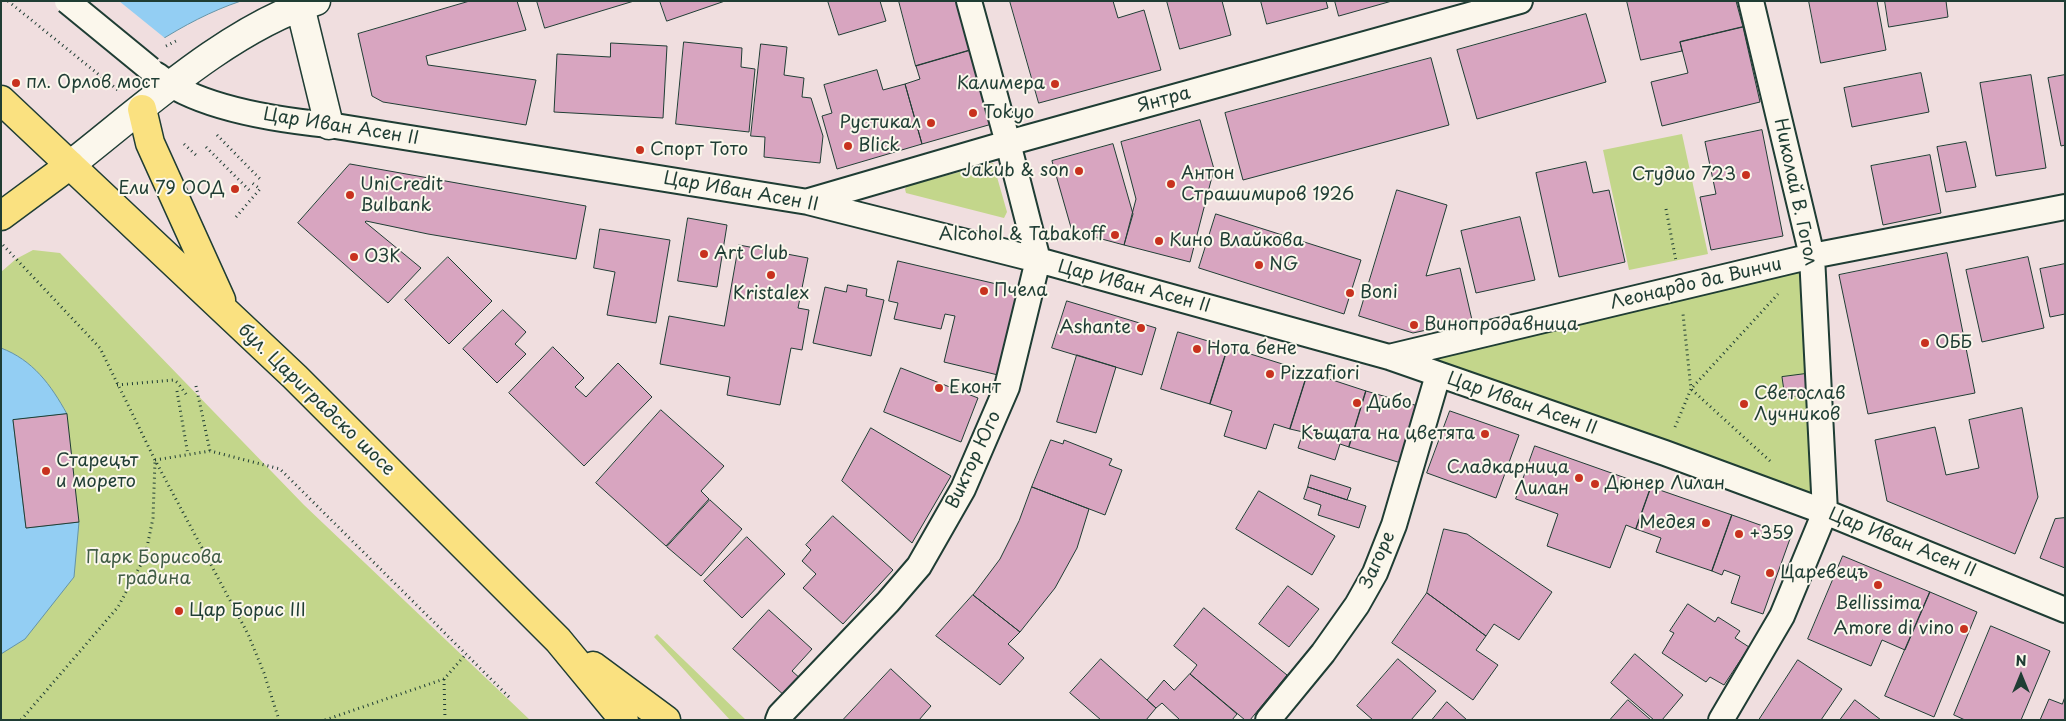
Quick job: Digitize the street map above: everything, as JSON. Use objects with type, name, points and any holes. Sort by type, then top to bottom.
[{"type":"main road","points":[[1,216],[70,165],[196,66],[273,18],[308,4],[329,125]]},
{"type":"main road","name":"бул. Цариградско шосе","points":[[1,100],[295,377],[558,640],[624,720]]},
{"type":"main road","points":[[142,108],[150,143],[163,175],[227,312]]},
{"type":"main road","name":"бул. Цариградско шосе","points":[[558,640],[666,720]]},
{"type":"street","name":"Цар Иван Асен II","points":[[67,1],[171,86],[211,102],[277,120],[329,125],[808,202],[1038,260],[1389,357],[1664,453],[1825,512],[2065,610]]},
{"type":"street","name":"Виктор Юго","points":[[778,720],[780,715],[888,602],[918,566],[963,489],[1008,387],[1038,260],[969,1]]},
{"type":"street","name":"Янтра","points":[[808,202],[1008,143],[1520,1]]},
{"type":"street","name":"Николай В. Гогол","points":[[1721,720],[1782,616],[1825,512],[1812,256],[1751,1]]},
{"type":"street","name":"Леонардо да Винчи","points":[[1389,357],[1812,256],[2065,208]]},
{"type":"street","name":"Загоре","points":[[1268,720],[1323,653],[1357,605],[1375,573],[1394,525],[1438,375]]},
{"type":"path","points":[[8,1],[119,91]]},
{"type":"path","points":[[217,135],[260,178]]},
{"type":"path","points":[[206,147],[252,193]]},
{"type":"path","points":[[236,217],[260,189],[250,182]]},
{"type":"path","points":[[1666,209],[1681,287],[1691,388],[1776,466]]},
{"type":"path","points":[[1,243],[100,348],[155,460],[248,634],[264,673],[279,720]]},
{"type":"path","points":[[1664,453],[1691,388],[1778,293]]},
{"type":"path","points":[[117,386],[174,380],[188,397]]},
{"type":"path","points":[[196,386],[210,451]]},
{"type":"path","points":[[177,391],[188,455]]},
{"type":"path","points":[[155,460],[210,451],[280,469],[511,699]]},
{"type":"path","points":[[21,720],[118,607],[145,557],[153,518],[155,460]]},
{"type":"path","points":[[325,720],[444,679],[466,654]]},
{"type":"path","points":[[444,679],[445,720]]},
{"type":"green space","points":[[1682,134],[1708,254],[1629,270],[1603,150]]},
{"type":"green space","points":[[993,163],[1007,212],[1004,218],[906,193],[905,189],[907,186]]},
{"type":"green space","name":"Парк Борисова градина","points":[[33,250],[60,253],[304,505],[530,720],[1,720],[1,272],[16,259]]},
{"type":"green space","points":[[1812,256],[1825,512],[1389,357]]},
{"type":"green space","points":[[657,634],[746,720],[730,720],[654,637]]},
{"type":"water","points":[[99,1],[241,1],[219,9],[177,30],[137,55],[79,96]]},
{"type":"water","points":[[1,348],[23,359],[40,375],[67,414],[13,420],[26,528],[79,522],[74,577],[25,639],[1,654]]},
{"type":"pier","points":[[94,1],[119,1],[166,39],[81,98],[1,163],[1,69],[28,46]]},
{"type":"building","points":[[470,1],[517,1],[526,30],[426,56],[428,65],[536,80],[526,125],[383,102],[372,96],[358,34]]},
{"type":"building","points":[[537,1],[634,1],[545,28]]},
{"type":"building","points":[[660,1],[725,1],[667,21]]},
{"type":"building","points":[[828,1],[880,1],[886,21],[839,35]]},
{"type":"building","points":[[899,1],[957,1],[971,50],[916,66]]},
{"type":"building","points":[[1010,1],[1113,1],[1118,18],[1144,10],[1161,70],[1039,103]]},
{"type":"building","points":[[1167,1],[1222,1],[1231,35],[1180,49]]},
{"type":"building","points":[[1261,1],[1326,1],[1328,8],[1267,24]]},
{"type":"building","points":[[1335,1],[1392,1],[1339,16]]},
{"type":"building","points":[[1627,1],[1736,1],[1743,27],[1680,42],[1682,51],[1641,60]]},
{"type":"building","points":[[1809,1],[1877,1],[1886,50],[1821,63]]},
{"type":"building","points":[[1885,1],[1946,1],[1948,17],[1889,27]]},
{"type":"building","points":[[1586,14],[1606,82],[1477,119],[1457,50]]},
{"type":"building","points":[[1743,27],[1760,102],[1662,126],[1651,82],[1688,73],[1680,42]]},
{"type":"building","points":[[684,42],[742,48],[741,67],[755,69],[749,132],[676,124]]},
{"type":"building","points":[[611,43],[667,46],[663,118],[554,112],[557,54],[610,57]]},
{"type":"building","points":[[761,44],[787,47],[784,75],[804,78],[802,97],[811,98],[823,136],[820,163],[764,157],[765,137],[751,136]]},
{"type":"building","points":[[971,50],[992,124],[922,144],[905,84],[920,79],[916,66]]},
{"type":"building","points":[[1431,58],[1449,125],[1243,180],[1225,113]]},
{"type":"building","points":[[877,70],[883,90],[905,84],[922,144],[837,169],[822,116],[832,113],[824,85]]},
{"type":"building","points":[[1921,73],[1929,112],[1852,127],[1844,88]]},
{"type":"building","points":[[2031,75],[2046,168],[1996,176],[1980,83]]},
{"type":"building","points":[[2065,75],[2065,145],[2061,146],[2048,78]]},
{"type":"building","name":"Антон Страшимиров 1926","points":[[1200,120],[1214,169],[1190,262],[1124,245],[1136,199],[1121,142]]},
{"type":"building","points":[[1762,130],[1783,236],[1711,250],[1700,197],[1716,194],[1705,142]]},
{"type":"building","points":[[1966,142],[1976,187],[1946,192],[1937,147]]},
{"type":"building","points":[[1113,144],[1133,214],[1124,245],[1072,231],[1052,161]]},
{"type":"building","points":[[1930,155],[1941,213],[1883,225],[1871,166]]},
{"type":"building","points":[[1586,162],[1593,193],[1609,190],[1625,262],[1559,277],[1536,173]]},
{"type":"building","points":[[350,164],[586,206],[576,259],[428,234],[366,221],[421,268],[388,303],[298,223]]},
{"type":"building","points":[[1397,190],[1447,205],[1426,276],[1460,268],[1472,320],[1413,333],[1359,316]]},
{"type":"building","points":[[1216,214],[1361,260],[1344,314],[1199,268]]},
{"type":"building","points":[[1520,217],[1535,280],[1476,293],[1461,231]]},
{"type":"building","points":[[688,218],[727,225],[717,287],[678,281]]},
{"type":"building","points":[[600,229],[670,240],[656,323],[607,315],[615,272],[594,268]]},
{"type":"building","points":[[739,245],[808,258],[798,308],[809,310],[802,350],[791,348],[780,405],[727,395],[730,377],[660,364],[669,316],[724,326]]},
{"type":"building","points":[[1947,253],[1975,393],[1868,414],[1839,275]]},
{"type":"building","points":[[448,257],[492,301],[449,344],[405,300]]},
{"type":"building","points":[[2028,257],[2044,328],[1982,342],[1966,270]]},
{"type":"building","points":[[898,261],[1018,289],[998,375],[944,362],[955,316],[945,314],[941,329],[894,319],[898,303],[889,301]]},
{"type":"building","points":[[2065,264],[2065,314],[2050,317],[2040,269]]},
{"type":"building","points":[[848,285],[867,289],[866,296],[884,300],[871,356],[813,343],[825,287],[846,292]]},
{"type":"building","points":[[1067,301],[1156,328],[1142,375],[1052,348]]},
{"type":"building","points":[[503,310],[526,332],[515,344],[526,354],[497,383],[463,349]]},
{"type":"building","points":[[1178,332],[1228,347],[1210,404],[1161,389]]},
{"type":"building","points":[[553,347],[584,378],[575,387],[586,397],[618,363],[652,397],[584,466],[509,393]]},
{"type":"building","points":[[1228,347],[1308,372],[1290,429],[1274,424],[1266,449],[1224,436],[1232,411],[1210,404]]},
{"type":"building","points":[[1077,355],[1116,367],[1096,433],[1057,422]]},
{"type":"building","points":[[901,368],[978,398],[961,442],[884,412]]},
{"type":"building","points":[[1308,372],[1366,391],[1349,447],[1340,444],[1335,460],[1298,448],[1303,432],[1290,429]]},
{"type":"building","points":[[1805,374],[1808,394],[1785,398],[1782,377]]},
{"type":"building","points":[[1366,391],[1418,406],[1401,463],[1349,447]]},
{"type":"building","points":[[2022,408],[2038,497],[2015,554],[1887,501],[1875,440],[1935,427],[1946,475],[1979,468],[1969,420]]},
{"type":"building","points":[[661,410],[724,466],[701,491],[709,499],[666,546],[596,483]]},
{"type":"building","points":[[1450,411],[1519,435],[1496,498],[1427,473]]},
{"type":"building","name":"Старецът и морето","points":[[67,414],[79,522],[26,528],[13,420]]},
{"type":"building","points":[[871,428],[951,476],[912,543],[842,481]]},
{"type":"building","points":[[1051,440],[1063,444],[1064,440],[1112,459],[1109,465],[1122,470],[1105,515],[1032,487]]},
{"type":"building","points":[[1535,446],[1651,487],[1636,529],[1626,525],[1610,568],[1547,546],[1558,514],[1516,499]]},
{"type":"building","points":[[1311,475],[1351,488],[1347,500],[1308,487]]},
{"type":"building","points":[[1032,487],[1089,509],[1077,548],[1055,588],[1020,632],[973,595],[1000,559],[1019,521]]},
{"type":"building","points":[[1308,487],[1366,506],[1359,528],[1318,515],[1321,505],[1304,499]]},
{"type":"building","points":[[1651,487],[1732,515],[1712,571],[1656,552],[1661,538],[1636,529]]},
{"type":"building","points":[[1259,491],[1335,536],[1312,575],[1236,529]]},
{"type":"building","points":[[710,500],[742,529],[701,576],[667,547]]},
{"type":"building","points":[[1732,515],[1791,536],[1763,614],[1731,603],[1740,576],[1724,570],[1722,575],[1712,571]]},
{"type":"building","points":[[833,516],[893,570],[843,624],[803,588],[816,574],[802,561],[811,550],[806,545]]},
{"type":"building","points":[[2065,518],[2065,568],[2040,558],[2055,519]]},
{"type":"building","points":[[1444,529],[1467,534],[1552,592],[1519,640],[1494,624],[1486,636],[1427,593]]},
{"type":"building","points":[[747,537],[785,574],[742,618],[704,581]]},
{"type":"building","points":[[1843,556],[1930,592],[1905,650],[1882,640],[1871,666],[1808,639]]},
{"type":"building","points":[[1288,586],[1319,609],[1289,647],[1259,624]]},
{"type":"building","points":[[1930,592],[1977,612],[1934,717],[1885,696]]},
{"type":"building","points":[[1427,593],[1486,636],[1476,650],[1498,665],[1473,700],[1392,643]]},
{"type":"building","points":[[973,595],[1020,632],[1008,644],[1024,658],[1000,685],[936,636]]},
{"type":"building","points":[[1688,604],[1715,622],[1718,617],[1740,631],[1735,638],[1749,647],[1724,685],[1710,677],[1706,682],[1662,653],[1674,633],[1670,631]]},
{"type":"building","points":[[1204,608],[1287,675],[1250,720],[1245,720],[1190,674],[1197,665],[1174,646]]},
{"type":"building","points":[[769,610],[812,649],[792,671],[802,680],[786,697],[733,649]]},
{"type":"building","points":[[1991,626],[2050,651],[2021,720],[1965,720],[1954,715]]},
{"type":"building","points":[[1635,654],[1683,695],[1662,720],[1654,720],[1611,683]]},
{"type":"building","points":[[1101,659],[1156,708],[1146,720],[1101,720],[1070,693]]},
{"type":"building","points":[[1398,659],[1436,691],[1411,720],[1373,720],[1357,706]]},
{"type":"building","points":[[1798,660],[1842,689],[1821,720],[1759,720]]},
{"type":"building","points":[[891,669],[931,706],[919,720],[843,720]]},
{"type":"building","points":[[1190,674],[1237,714],[1232,720],[1180,720],[1162,703],[1156,708],[1147,700],[1164,680],[1174,690]]},
{"type":"building","points":[[2065,697],[2065,720],[2040,720],[2049,699],[2062,704]]},
{"type":"building","points":[[1628,700],[1651,720],[1610,720]]},
{"type":"building","points":[[1855,700],[1881,720],[1840,720]]},
{"type":"building","points":[[1447,702],[1467,720],[1432,720]]},
{"type":"place","name":"пл. Орлов мост","points":[[16,83]]},
{"type":"place","name":"Калимера","points":[[1055,84]]},
{"type":"place","name":"Tokyo","points":[[973,113]]},
{"type":"place","name":"Рустикал","points":[[931,123]]},
{"type":"place","name":"Blick","points":[[848,146]]},
{"type":"place","name":"Спорт Тото","points":[[640,150]]},
{"type":"place","name":"Jakub & son","points":[[1079,171]]},
{"type":"place","name":"Студио 723","points":[[1746,175]]},
{"type":"place","name":"Антон Страшимиров 1926","points":[[1171,184]]},
{"type":"place","name":"Ели 79 ООД","points":[[235,189]]},
{"type":"place","name":"UniCredit Bulbank","points":[[350,195]]},
{"type":"place","name":"Alcohol & Tabakoff","points":[[1115,235]]},
{"type":"place","name":"Кино Влайкова","points":[[1159,241]]},
{"type":"place","name":"Art Club","points":[[704,254]]},
{"type":"place","name":"ОЗК","points":[[354,257]]},
{"type":"place","name":"NG","points":[[1259,265]]},
{"type":"place","name":"Kristalex","points":[[771,275]]},
{"type":"place","name":"Пчела","points":[[984,291]]},
{"type":"place","name":"Boni","points":[[1350,293]]},
{"type":"place","name":"Винопродавница","points":[[1414,325]]},
{"type":"place","name":"Ashante","points":[[1141,328]]},
{"type":"place","name":"ОББ","points":[[1925,343]]},
{"type":"place","name":"Нота бене","points":[[1197,349]]},
{"type":"place","name":"Pizzafiori","points":[[1270,374]]},
{"type":"place","name":"Еконт","points":[[939,388]]},
{"type":"place","name":"Дибо","points":[[1357,403]]},
{"type":"place","name":"Светослав Лучников","points":[[1744,404]]},
{"type":"place","name":"Къщата на цветята","points":[[1485,434]]},
{"type":"place","name":"Старецът и морето","points":[[46,471]]},
{"type":"place","name":"Сладкарница Лилан","points":[[1579,478]]},
{"type":"place","name":"Дюнер Лилан","points":[[1595,484]]},
{"type":"place","name":"Медея","points":[[1706,523]]},
{"type":"place","name":"+359","points":[[1739,534]]},
{"type":"place","name":"Царевецъ","points":[[1770,573]]},
{"type":"place","name":"Bellissima","points":[[1878,585]]},
{"type":"place","name":"Цар Борис III","points":[[179,611]]},
{"type":"place","name":"Amore di vino","points":[[1964,629]]}]
